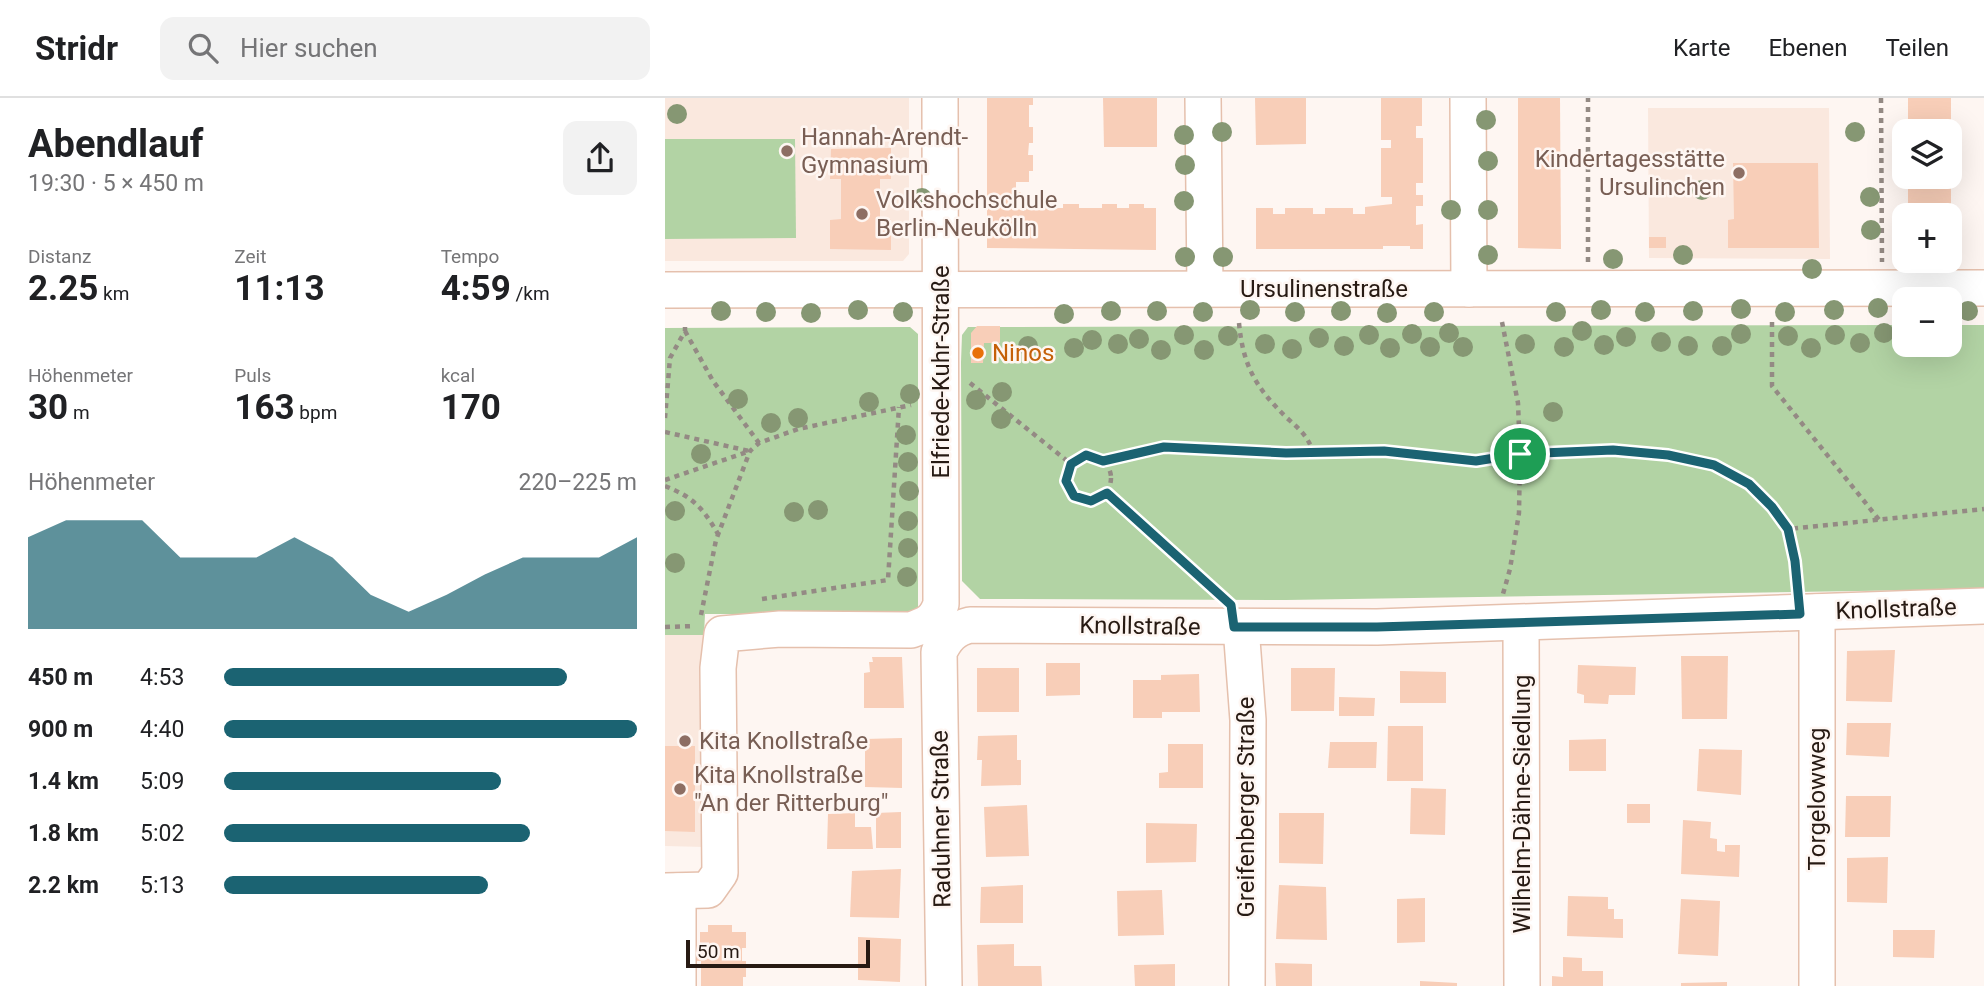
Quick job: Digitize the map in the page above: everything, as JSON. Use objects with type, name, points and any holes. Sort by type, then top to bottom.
[{"type":"street","name":"Elfriede-Kuhr-Straße","points":[[672,891],[708,890],[720,873],[718,668],[722,634],[780,629],[911,629],[935,619],[941,604],[940,98]]},
{"type":"street","points":[[1203,98],[1205,288]]},
{"type":"street","points":[[1468,98],[1469,289]]},
{"type":"street","name":"Ursulinenstraße","points":[[665,290],[1984,288]]},
{"type":"street","name":"Knollstraße","points":[[939,652],[947,638],[959,627],[970,625],[1377,627],[1511,612],[1808,613],[1984,606]]},
{"type":"street","name":"Wilhelm-Dähne-Siedlung","points":[[1511,612],[1522,769],[1522,986]]},
{"type":"street","name":"Torgelowweg","points":[[1808,613],[1817,986]]},
{"type":"street","name":"Greifenberger Straße","points":[[1238,627],[1248,720],[1247,986]]},
{"type":"street","name":"Raduhner Straße","points":[[939,652],[944,986]]},
{"type":"street","points":[[672,891],[678,986]]},
{"type":"path","points":[[1588,98],[1588,264]]},
{"type":"path","points":[[1881,98],[1882,263]]},
{"type":"path","points":[[1502,321],[1518,403],[1520,454],[1519,513],[1510,569],[1511,612]]},
{"type":"path","points":[[1772,322],[1772,386],[1880,521]]},
{"type":"path","points":[[1239,323],[1243,356],[1251,375],[1265,396],[1309,438],[1313,452]]},
{"type":"path","points":[[665,418],[670,358],[685,331],[685,324]]},
{"type":"path","points":[[685,331],[713,381],[759,443]]},
{"type":"path","points":[[665,480],[750,451],[759,443],[798,429],[899,407],[941,389],[958,374],[1071,464]]},
{"type":"path","points":[[756,600],[888,580],[899,407]]},
{"type":"path","points":[[665,432],[750,451]]},
{"type":"path","points":[[1103,461],[1112,477],[1107,493],[1091,501],[1074,496],[1066,481],[1071,464],[1086,455],[1103,461],[1164,447],[1286,453],[1384,451],[1476,461],[1520,454],[1613,450],[1668,455],[1714,465],[1749,484],[1772,507],[1788,529],[1808,613]]},
{"type":"path","points":[[698,626],[718,535],[750,451]]},
{"type":"path","points":[[665,486],[694,501],[705,511],[718,535]]},
{"type":"path","points":[[1107,493],[1231,605],[1238,627]]},
{"type":"path","points":[[1788,529],[1984,509]]},
{"type":"path","points":[[702,608],[715,606]]},
{"type":"shaded area","name":"Hannah-Arendt- Gymnasium","points":[[665,98],[909,98],[909,254],[903,261],[665,261]]},
{"type":"shaded area","name":"Kindertagesstätte Ursulinchen","points":[[1648,108],[1829,108],[1830,259],[1649,258]]},
{"type":"shaded area","name":"Kita Knollstraße","points":[[665,635],[704,635],[705,847],[665,846]]},
{"type":"green space","points":[[665,139],[795,139],[796,238],[665,239]]},
{"type":"green space","points":[[1892,325],[1892,357],[1962,357],[1962,325],[1984,325],[1984,589],[1286,600],[980,599],[962,581],[961,362],[962,335],[968,327]]},
{"type":"green space","points":[[910,327],[918,334],[918,614],[705,614],[704,635],[665,635],[665,328]]},
{"type":"building","points":[[987,98],[1033,98],[1033,105],[1029,105],[1029,127],[1033,127],[1033,143],[1029,143],[1028,155],[1033,155],[1033,171],[1029,171],[1029,182],[1016,182],[1016,192],[1021,192],[1015,208],[1024,211],[1024,208],[1036,208],[1036,204],[1051,204],[1051,208],[1063,208],[1063,204],[1079,204],[1079,208],[1102,208],[1102,204],[1117,204],[1117,208],[1129,208],[1129,204],[1144,204],[1144,208],[1156,208],[1156,250],[987,248]]},
{"type":"building","points":[[1103,98],[1157,98],[1157,147],[1104,147]]},
{"type":"building","points":[[1255,98],[1306,98],[1306,144],[1256,145]]},
{"type":"building","points":[[1381,98],[1422,98],[1422,126],[1416,126],[1416,138],[1423,138],[1423,183],[1416,183],[1416,195],[1423,195],[1423,206],[1416,206],[1416,225],[1423,224],[1423,249],[1383,246],[1383,249],[1256,249],[1256,208],[1273,208],[1273,214],[1285,214],[1285,208],[1313,208],[1313,214],[1325,214],[1325,208],[1353,208],[1353,214],[1365,214],[1365,207],[1392,204],[1392,197],[1381,197],[1381,148],[1391,148],[1391,140],[1381,140]]},
{"type":"building","points":[[1518,98],[1560,98],[1561,249],[1518,248]]},
{"type":"building","points":[[1908,98],[1951,98],[1951,119],[1908,119]]},
{"type":"building","points":[[891,148],[891,179],[880,179],[880,219],[891,219],[891,250],[830,249],[830,220],[841,219],[841,179],[830,179],[831,149]]},
{"type":"building","points":[[1733,163],[1818,163],[1819,248],[1728,248],[1728,220],[1734,219]]},
{"type":"building","points":[[1908,189],[1951,189],[1951,203],[1908,203]]},
{"type":"building","points":[[1649,237],[1666,237],[1666,248],[1649,248]]},
{"type":"building","name":"Ninos","points":[[977,326],[1000,326],[1000,343],[984,343],[983,363],[971,363],[971,333]]},
{"type":"building","points":[[1895,650],[1892,702],[1846,701],[1847,651]]},
{"type":"building","points":[[1681,656],[1728,656],[1727,719],[1682,719]]},
{"type":"building","points":[[872,657],[902,657],[904,708],[864,708],[864,673],[870,672],[869,662],[873,662]]},
{"type":"building","points":[[1046,663],[1080,663],[1080,695],[1046,696]]},
{"type":"building","points":[[1578,665],[1636,667],[1635,695],[1609,695],[1608,704],[1584,703],[1584,695],[1577,693]]},
{"type":"building","points":[[977,668],[1019,668],[1019,712],[977,712]]},
{"type":"building","points":[[1291,668],[1335,668],[1334,711],[1291,711]]},
{"type":"building","points":[[1400,671],[1446,672],[1446,703],[1400,703]]},
{"type":"building","points":[[1199,674],[1200,712],[1162,712],[1162,718],[1133,718],[1133,680],[1161,680],[1161,675]]},
{"type":"building","points":[[1339,697],[1375,698],[1374,716],[1339,716]]},
{"type":"building","points":[[1847,723],[1891,723],[1889,757],[1846,755]]},
{"type":"building","points":[[1388,726],[1423,726],[1423,781],[1387,781]]},
{"type":"building","points":[[1017,735],[1021,785],[981,786],[982,760],[977,760],[978,736]]},
{"type":"building","points":[[902,738],[902,788],[865,787],[865,739]]},
{"type":"building","points":[[1606,739],[1606,771],[1569,771],[1569,740]]},
{"type":"building","points":[[1330,742],[1377,742],[1376,768],[1328,768]]},
{"type":"building","points":[[1168,744],[1203,744],[1203,788],[1159,788],[1159,773],[1168,772]]},
{"type":"building","name":"Kita Knollstraße \"An der Ritterburg\"","points":[[665,746],[695,746],[695,832],[665,831]]},
{"type":"building","points":[[1699,749],[1742,750],[1741,795],[1697,791]]},
{"type":"building","points":[[1411,788],[1446,789],[1445,835],[1410,834]]},
{"type":"building","points":[[1846,796],[1891,796],[1890,837],[1845,837]]},
{"type":"building","points":[[1627,804],[1650,804],[1650,823],[1627,823]]},
{"type":"building","points":[[1027,805],[1029,856],[986,857],[984,807]]},
{"type":"building","points":[[901,812],[901,848],[876,848],[876,813]]},
{"type":"building","points":[[855,813],[855,827],[871,827],[873,849],[827,849],[828,814]]},
{"type":"building","points":[[1279,813],[1324,813],[1323,864],[1279,863]]},
{"type":"building","points":[[1683,820],[1711,822],[1710,838],[1717,839],[1717,851],[1725,852],[1725,845],[1740,845],[1739,877],[1681,874]]},
{"type":"building","points":[[1146,823],[1197,824],[1196,862],[1146,863]]},
{"type":"building","points":[[1888,857],[1887,903],[1847,902],[1847,858]]},
{"type":"building","points":[[901,869],[899,918],[850,917],[852,871]]},
{"type":"building","points":[[1023,885],[1023,923],[980,923],[981,887]]},
{"type":"building","points":[[1279,885],[1326,887],[1327,940],[1276,939]]},
{"type":"building","points":[[1162,890],[1164,935],[1118,936],[1117,891]]},
{"type":"building","points":[[1568,896],[1608,897],[1608,909],[1614,909],[1614,919],[1623,919],[1623,938],[1567,936]]},
{"type":"building","points":[[1425,898],[1425,942],[1397,943],[1397,899]]},
{"type":"building","points":[[1681,899],[1720,901],[1718,956],[1678,954]]},
{"type":"building","points":[[708,925],[732,925],[732,932],[746,932],[746,948],[742,948],[742,961],[746,961],[743,986],[701,986],[701,961],[697,961],[696,954],[700,946],[700,932],[708,932]]},
{"type":"building","points":[[1893,930],[1935,930],[1934,958],[1893,957]]},
{"type":"building","points":[[858,937],[901,939],[900,982],[858,980]]},
{"type":"building","points":[[1014,944],[1014,966],[1041,966],[1042,986],[978,986],[977,945]]},
{"type":"building","points":[[1563,957],[1582,958],[1582,971],[1603,971],[1603,986],[1552,986],[1552,976],[1563,977]]},
{"type":"building","points":[[1275,963],[1312,964],[1312,986],[1276,986]]},
{"type":"building","points":[[1175,964],[1175,986],[1135,986],[1134,965]]},
{"type":"building","points":[[1420,981],[1457,983],[1457,986],[1420,986]]},
{"type":"building","points":[[1727,982],[1727,986],[1681,986],[1681,983]]},
{"type":"place","name":"Hannah-Arendt- Gymnasium","points":[[787,151]]},
{"type":"place","name":"Kindertagesstätte Ursulinchen","points":[[1739,173]]},
{"type":"place","name":"Volkshochschule Berlin-Neukölln","points":[[862,214]]},
{"type":"place","name":"Ninos","points":[[978,353]]},
{"type":"place","name":"Kita Knollstraße","points":[[685,741]]},
{"type":"place","name":"Kita Knollstraße \"An der Ritterburg\"","points":[[680,789]]},
{"type":"route","points":[[1164,447],[1286,453],[1384,451],[1476,461],[1520,454],[1613,450],[1668,455],[1714,465],[1733,473],[1749,484],[1772,507],[1788,529],[1795,561],[1800,614],[1377,627],[1234,627],[1231,605],[1107,493],[1091,501],[1074,496],[1066,481],[1071,464],[1086,455],[1103,461],[1164,447]]}]
